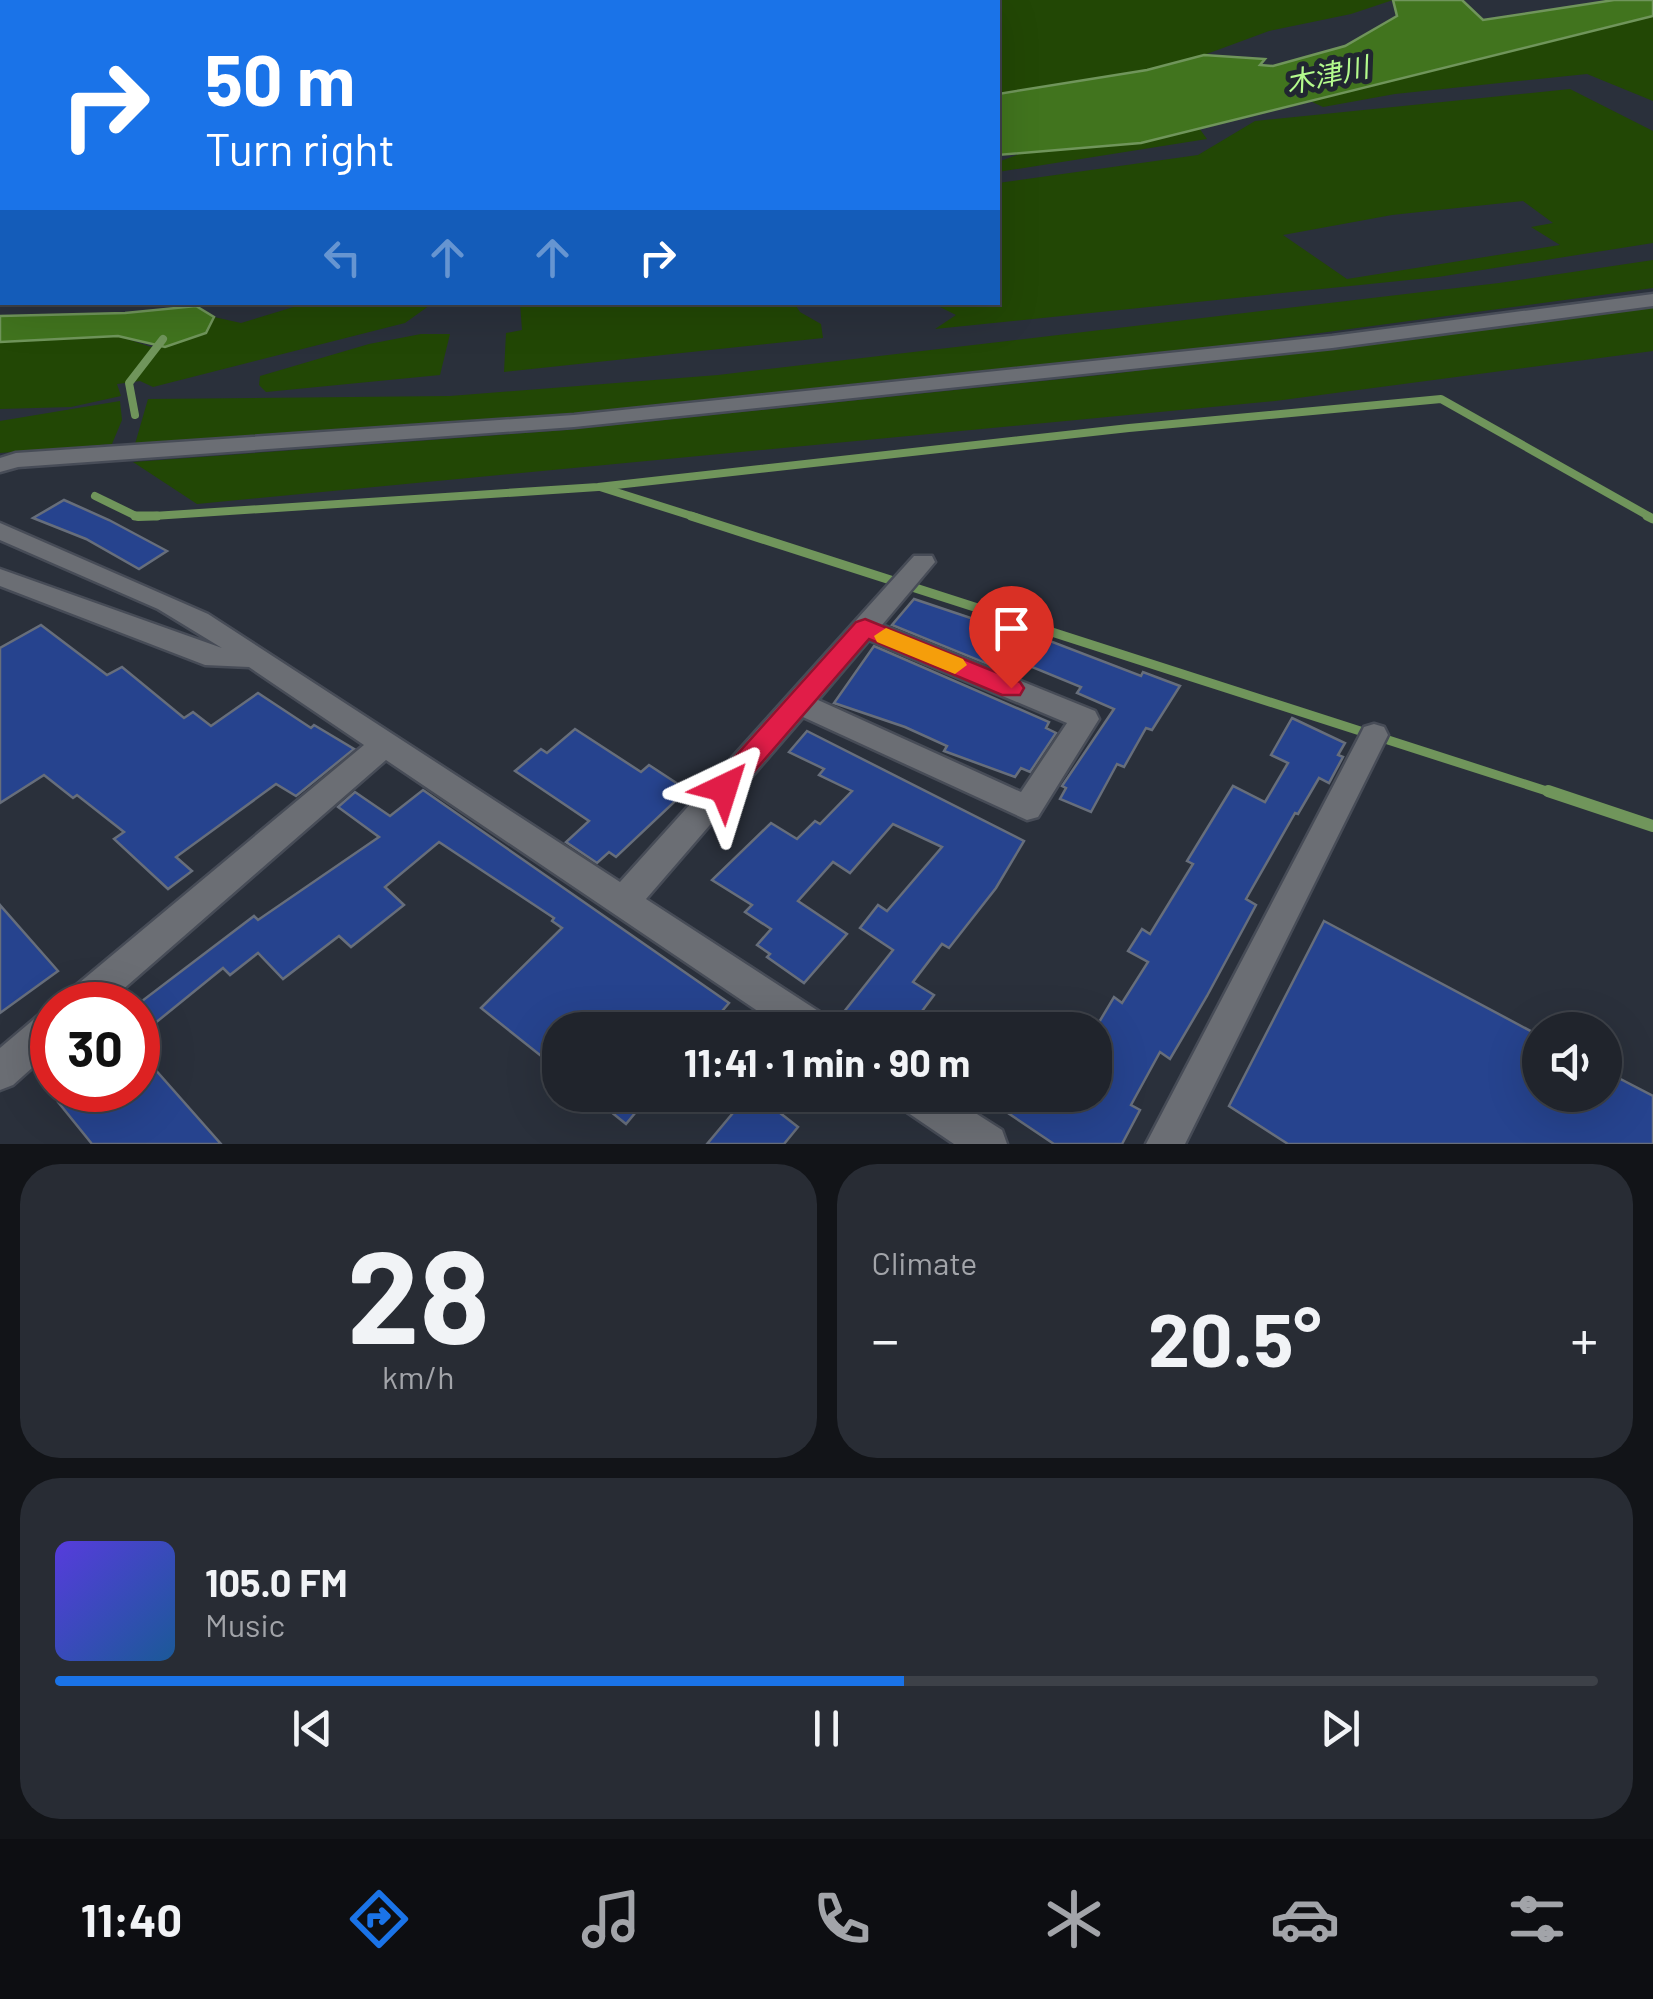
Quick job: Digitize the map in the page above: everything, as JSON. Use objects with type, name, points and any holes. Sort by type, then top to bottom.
[{"type":"street","points":[[0,464],[632,416],[1313,344],[1653,300]]},
{"type":"street","points":[[0,531],[167,603],[789,1012]]},
{"type":"street","points":[[623,902],[923,562]]},
{"type":"street","points":[[0,577],[214,658],[254,658]]},
{"type":"street","points":[[799,702],[1027,808],[1084,718],[865,628]]},
{"type":"street","points":[[1165,1144],[1374,735]]},
{"type":"street","points":[[106,982],[385,744]]},
{"type":"street","points":[[0,1072],[30,1047]]},
{"type":"street","points":[[940,1112],[988,1144]]},
{"type":"shaded area","points":[[1000,0],[1393,0],[1351,14],[1269,31],[1204,55],[1147,70],[1000,94]]},
{"type":"shaded area","points":[[1653,16],[1653,101],[1587,74],[1395,94],[1323,107],[1310,101]]},
{"type":"shaded area","points":[[1570,89],[1653,131],[1653,243],[1438,277],[935,329],[956,315],[936,305],[1000,305],[1000,183],[1198,155],[1255,121]],"holes":[[[1523,201],[1553,223],[1531,227],[1560,245],[1347,279],[1283,235],[1392,215]]]},
{"type":"shaded area","points":[[1199,128],[1207,139],[1000,172],[1000,161],[1022,153],[1141,143]]},
{"type":"shaded area","points":[[1653,260],[1653,288],[1084,365],[776,399],[135,444],[148,399],[450,396],[718,375],[1499,283]]},
{"type":"shaded area","points":[[300,305],[430,305],[405,323],[153,387],[140,381],[117,384],[121,396],[71,407],[0,409],[0,342],[118,336],[151,347],[206,333],[214,317],[241,323]]},
{"type":"shaded area","points":[[520,305],[795,305],[821,324],[823,338],[504,372],[506,333],[522,330]]},
{"type":"shaded area","points":[[1653,306],[1653,351],[1275,401],[197,504],[133,462],[567,430],[1111,374]]},
{"type":"shaded area","points":[[421,334],[450,334],[440,375],[266,392],[259,385],[260,376],[369,344]]},
{"type":"shaded area","points":[[120,401],[122,420],[112,444],[0,453],[0,421]]},
{"type":"water","name":"木津川","points":[[1393,0],[1462,0],[1483,20],[1614,0],[1653,0],[1653,16],[1141,143],[1000,155],[1000,94],[1147,70],[1204,55],[1265,59],[1260,65],[1273,66],[1345,46],[1397,16]]},
{"type":"water","points":[[196,306],[214,317],[206,333],[165,347],[118,336],[0,342],[0,316],[125,313]]},
{"type":"building","points":[[64,500],[167,551],[139,569],[86,539],[33,518]]},
{"type":"building","points":[[914,599],[1180,686],[1152,730],[1146,728],[1124,767],[1117,764],[1091,812],[1060,799],[1066,788],[1062,786],[1114,709],[1077,693],[1081,687],[1003,655],[995,667],[892,625]]},
{"type":"building","points":[[41,625],[107,675],[122,667],[184,718],[193,712],[211,726],[258,693],[311,728],[314,725],[354,749],[296,796],[276,784],[176,857],[192,871],[168,889],[114,839],[124,832],[44,775],[0,803],[0,648]]},
{"type":"building","points":[[874,646],[1049,722],[1046,728],[1056,733],[1030,772],[1021,768],[1015,777],[944,751],[947,746],[905,727],[834,703]]},
{"type":"building","points":[[1292,718],[1345,743],[1338,755],[1343,757],[1329,783],[1319,778],[1246,899],[1256,905],[1170,1059],[1160,1052],[1131,1105],[1140,1110],[1122,1144],[1054,1144],[1006,1112],[1112,1112],[1112,1012],[1105,1012],[1114,997],[1122,1003],[1148,962],[1128,951],[1142,929],[1150,934],[1193,864],[1187,861],[1233,786],[1265,802],[1288,763],[1271,755]]},
{"type":"building","points":[[575,729],[641,772],[649,765],[687,790],[616,857],[609,852],[597,863],[566,842],[589,821],[515,771],[541,749],[547,753]]},
{"type":"building","points":[[807,731],[1024,841],[996,888],[949,948],[942,944],[913,982],[934,995],[921,1012],[844,1012],[893,950],[860,928],[878,905],[887,911],[942,847],[893,824],[850,873],[833,862],[798,901],[847,934],[804,983],[767,957],[770,954],[757,945],[771,929],[745,912],[752,905],[712,880],[771,823],[797,839],[815,821],[820,824],[852,791],[819,775],[824,769],[789,752]]},
{"type":"building","points":[[423,790],[729,1003],[721,1012],[542,1012],[542,1057],[481,1008],[562,928],[552,921],[554,918],[439,842],[385,887],[404,905],[351,947],[339,936],[283,979],[258,953],[230,975],[223,968],[160,1019],[160,987],[254,916],[258,920],[379,837],[338,807],[355,792],[390,816]]},
{"type":"building","points":[[0,905],[58,971],[43,982],[30,982],[30,991],[0,1013]]},
{"type":"building","points":[[1324,921],[1522,1026],[1522,1112],[1622,1112],[1622,1080],[1653,1096],[1653,1144],[1288,1144],[1229,1106]]},
{"type":"building","points":[[160,1075],[221,1144],[92,1144],[66,1112],[160,1112]]},
{"type":"building","points":[[611,1112],[636,1112],[626,1124]]},
{"type":"building","points":[[734,1112],[779,1112],[798,1127],[784,1144],[707,1144]]},
{"type":"waterway","points":[[135,415],[129,383],[163,339]]},
{"type":"waterway","points":[[153,516],[598,487],[1129,428],[1441,399],[1652,518]]},
{"type":"waterway","points":[[600,487],[698,518]]},
{"type":"waterway","points":[[95,496],[136,516]]},
{"type":"waterway","points":[[136,516],[153,516]]},
{"type":"waterway","points":[[136,516],[153,516]]},
{"type":"waterway","points":[[691,516],[1556,794]]},
{"type":"waterway","points":[[1647,516],[1653,519]]},
{"type":"waterway","points":[[1548,791],[1653,826]]},
{"type":"slow traffic","points":[[886,636],[955,665]]},
{"type":"route","points":[[724,788],[865,628],[1011,688]]}]
